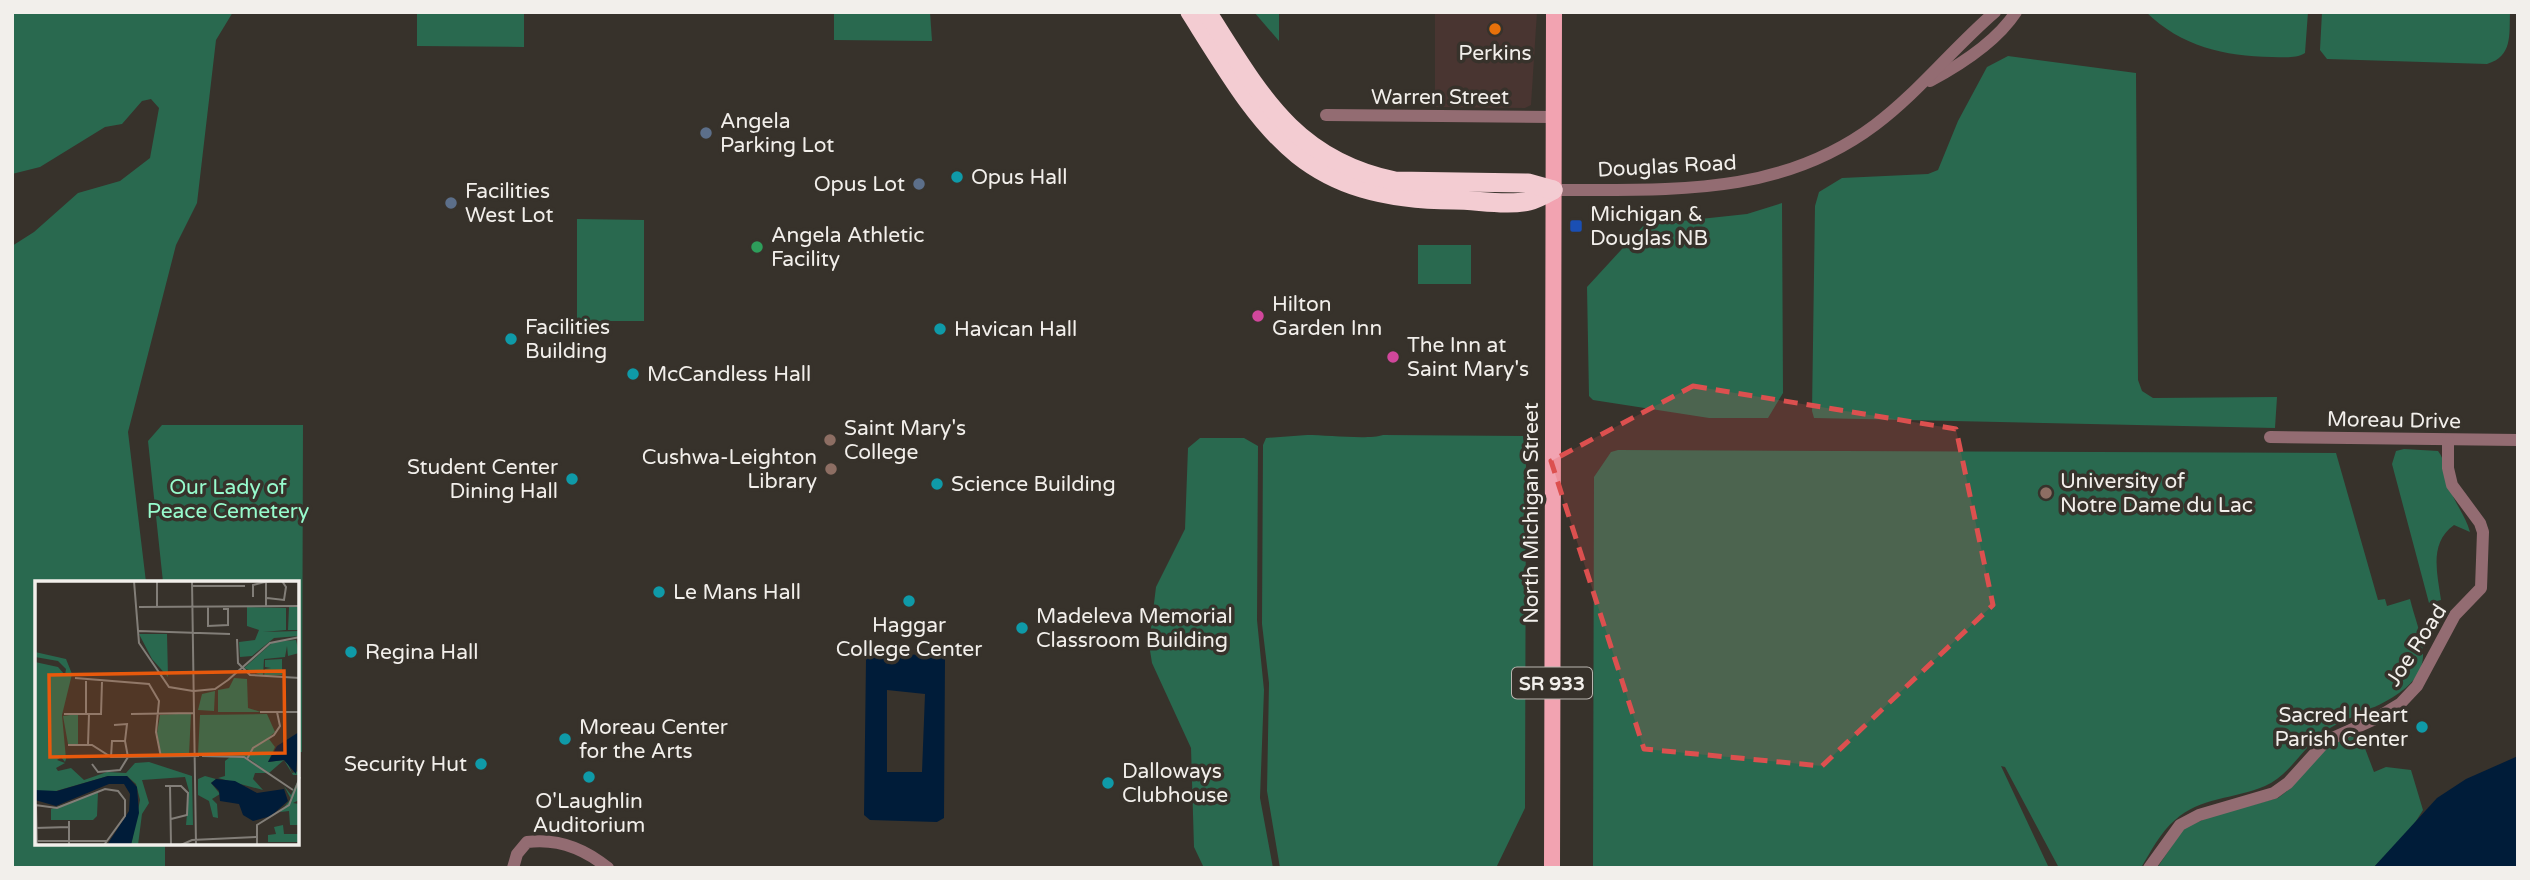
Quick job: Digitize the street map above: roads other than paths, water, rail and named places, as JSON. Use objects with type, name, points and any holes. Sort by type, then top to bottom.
[{"type":"highway","points":[[1190,12],[1245,99],[1271,133],[1301,159],[1340,181],[1384,196],[1426,200],[1529,201],[1553,190]]},
{"type":"highway","points":[[1207,12],[1280,120],[1331,160],[1395,181],[1528,183],[1553,190]]},
{"type":"main road","name":"SR 933","points":[[1553,117],[1554,12]]},
{"type":"main road","name":"North Michigan Street","points":[[1552,868],[1553,117]]},
{"type":"street","name":"Douglas Road","points":[[1553,190],[1726,186],[1782,173],[1847,143],[1875,125],[1923,84],[1945,57],[1995,12]]},
{"type":"street","name":"Douglas Road","points":[[1923,84],[1954,68],[2016,12]]},
{"type":"street","name":"Warren Street","points":[[1326,115],[1553,117]]},
{"type":"street","name":"Moreau Drive","points":[[2270,437],[2518,440]]},
{"type":"street","name":"Joe Road","points":[[2149,868],[2180,825],[2199,814],[2274,793],[2288,783],[2326,741],[2384,715],[2417,687],[2449,625],[2481,588],[2483,532],[2480,523],[2452,485],[2448,468],[2448,440]]},
{"type":"street","points":[[513,868],[517,854],[527,842],[536,841],[569,845],[584,851],[608,868]]},
{"type":"water","points":[[870,654],[939,655],[945,659],[944,818],[937,822],[870,820],[864,815],[866,660]],"holes":[[[887,690],[925,694],[922,772],[887,772]]]},
{"type":"water","points":[[2518,756],[2518,868],[2373,868],[2437,798],[2466,779]]},
{"type":"place","name":"Perkins","points":[[1495,29]]},
{"type":"place","name":"Angela Parking Lot","points":[[706,133]]},
{"type":"place","name":"Opus Hall","points":[[957,177]]},
{"type":"place","name":"Opus Lot","points":[[919,184]]},
{"type":"place","name":"Facilities West Lot","points":[[451,203]]},
{"type":"place","name":"Michigan & Douglas NB","points":[[1576,226]]},
{"type":"place","name":"Angela Athletic Facility","points":[[757,247]]},
{"type":"place","name":"Hilton Garden Inn","points":[[1258,316]]},
{"type":"place","name":"Havican Hall","points":[[940,329]]},
{"type":"place","name":"Facilities Building","points":[[511,339]]},
{"type":"place","name":"The Inn at Saint Mary's","points":[[1393,357]]},
{"type":"place","name":"McCandless Hall","points":[[633,374]]},
{"type":"place","name":"Saint Mary's College","points":[[830,440]]},
{"type":"place","name":"Cushwa-Leighton Library","points":[[831,469]]},
{"type":"place","name":"Student Center Dining Hall","points":[[572,479]]},
{"type":"place","name":"Science Building","points":[[937,484]]},
{"type":"place","name":"University of Notre Dame du Lac","points":[[2046,493]]},
{"type":"place","name":"Le Mans Hall","points":[[659,592]]},
{"type":"place","name":"Haggar College Center","points":[[909,601]]},
{"type":"place","name":"Madeleva Memorial Classroom Building","points":[[1022,628]]},
{"type":"place","name":"Regina Hall","points":[[351,652]]},
{"type":"place","name":"Sacred Heart Parish Center","points":[[2422,727]]},
{"type":"place","name":"Moreau Center for the Arts","points":[[565,739]]},
{"type":"place","name":"Security Hut","points":[[481,764]]},
{"type":"place","name":"O'Laughlin Auditorium","points":[[589,777]]},
{"type":"place","name":"Dalloways Clubhouse","points":[[1108,783]]},
{"type":"park label","name":"Our Lady of Peace Cemetery","points":[[228,499]]}]
